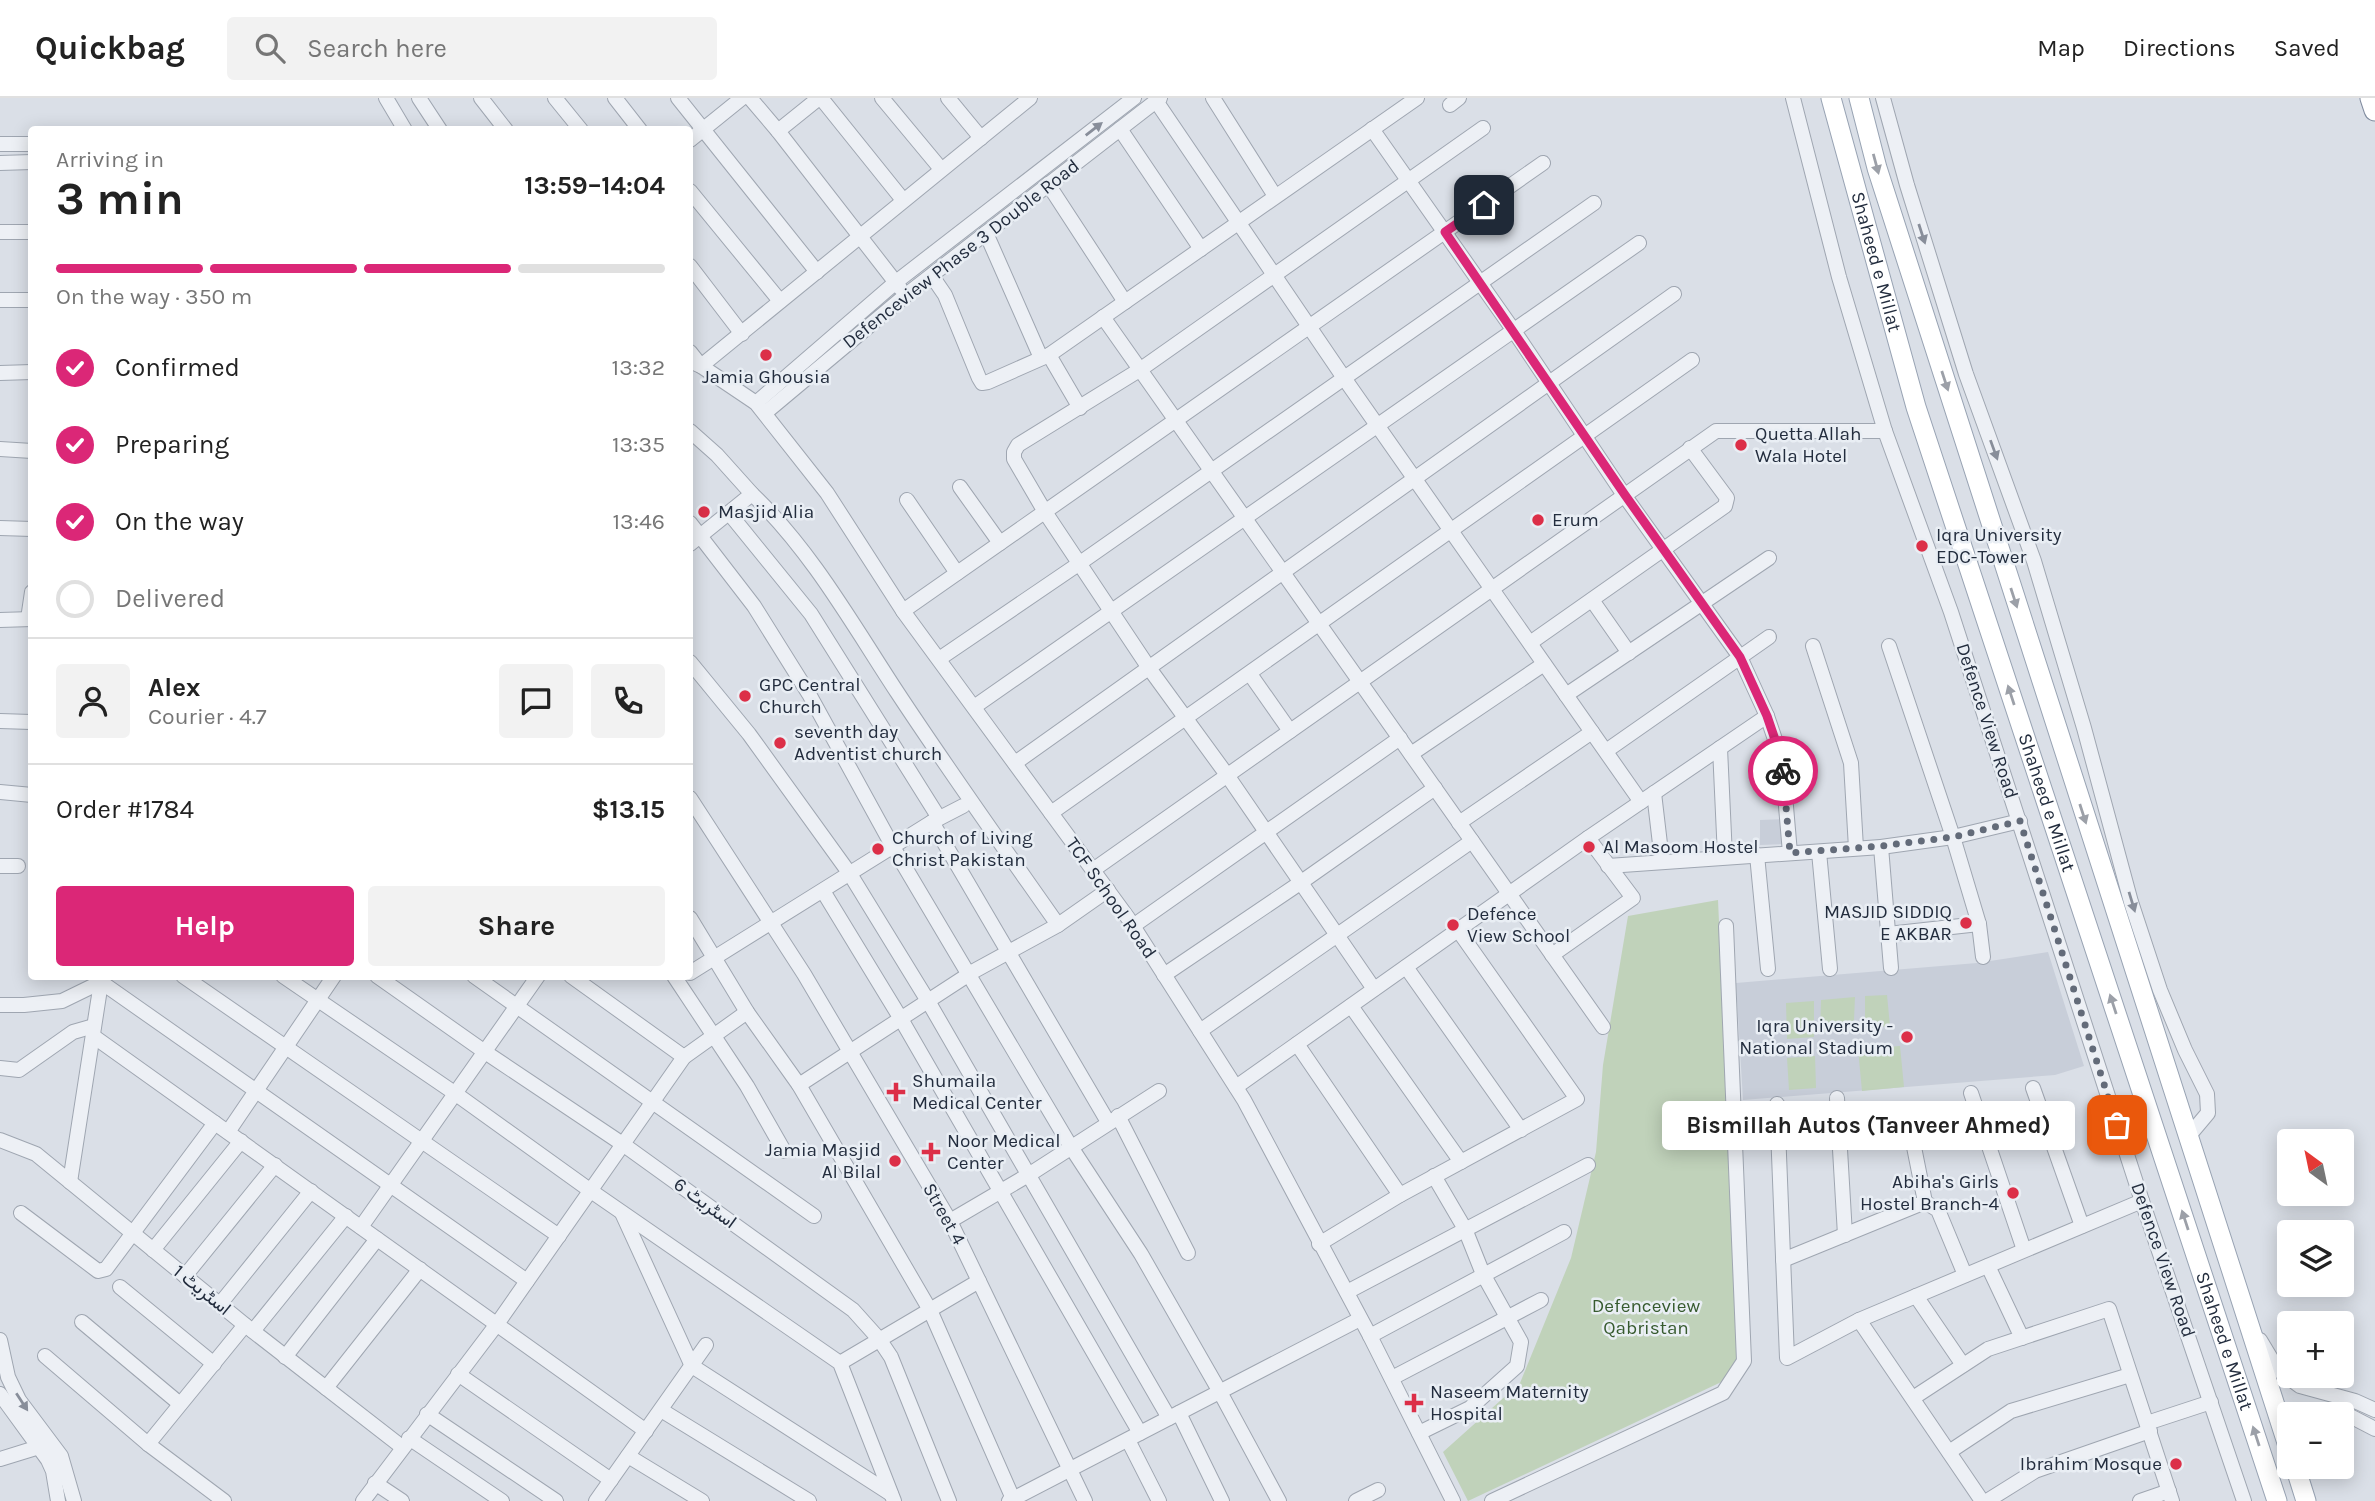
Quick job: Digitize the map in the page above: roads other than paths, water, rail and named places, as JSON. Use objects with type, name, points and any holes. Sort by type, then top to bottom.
[{"type":"highway","points":[[2371,98],[2375,110]]},
{"type":"main road","name":"Shaheed e Millat","points":[[1831,98],[1916,407],[2277,1501]]},
{"type":"main road","name":"Shaheed e Millat","points":[[1859,98],[1885,195],[2277,1412]]},
{"type":"main road","points":[[2299,1479],[2306,1501]]},
{"type":"street","points":[[386,98],[403,126]]},
{"type":"street","points":[[419,98],[437,126]]},
{"type":"street","points":[[481,98],[503,126]]},
{"type":"street","points":[[555,98],[578,126]]},
{"type":"street","points":[[615,98],[637,126]]},
{"type":"street","points":[[678,98],[817,272]]},
{"type":"street","points":[[693,138],[742,98]]},
{"type":"street","points":[[750,98],[906,295]]},
{"type":"street","points":[[778,131],[820,98],[903,200]]},
{"type":"street","points":[[882,98],[941,169]]},
{"type":"street","points":[[948,98],[981,138]]},
{"type":"street","points":[[1005,98],[1015,110]]},
{"type":"street","points":[[695,364],[742,334],[1030,98]]},
{"type":"street","points":[[760,408],[896,282],[1133,98]]},
{"type":"street","points":[[1213,98],[1275,196]]},
{"type":"street","points":[[932,276],[944,295],[982,383],[1045,356],[1417,98]]},
{"type":"street","name":"Defence View Road","points":[[1793,98],[1839,277],[1885,432],[1951,612],[2142,1201],[2244,1501]]},
{"type":"street","points":[[1884,98],[1907,185],[1966,374],[2034,561],[2084,728],[2131,902],[2161,990],[2185,1050],[2207,1094],[2208,1113],[2187,1138]]},
{"type":"street","points":[[1158,100],[1308,327],[1642,802]]},
{"type":"street","name":"Defenceview Phase 3 Double Road","points":[[760,408],[1158,100]]},
{"type":"street","points":[[1374,989],[1227,775],[1149,668],[1045,512],[1014,459],[1014,452],[1018,445],[1141,369],[1483,128]]},
{"type":"street","points":[[1120,129],[1201,249]]},
{"type":"street","points":[[1372,129],[1740,657],[1767,716],[1782,760],[1790,853]]},
{"type":"street","points":[[0,144],[28,144]]},
{"type":"street","points":[[0,163],[28,162]]},
{"type":"street","points":[[904,611],[1543,163]]},
{"type":"street","points":[[1048,184],[1125,302]]},
{"type":"street","points":[[693,195],[780,301]]},
{"type":"street","points":[[939,659],[1594,202]]},
{"type":"street","points":[[988,211],[991,229],[1045,356],[1080,408]]},
{"type":"street","points":[[0,232],[28,232]]},
{"type":"street","points":[[974,707],[1639,243]]},
{"type":"street","points":[[693,270],[742,334]]},
{"type":"street","points":[[1015,763],[1674,294]]},
{"type":"street","points":[[0,300],[28,300]]},
{"type":"street","points":[[1104,317],[1603,1027]]},
{"type":"street","points":[[1051,813],[1692,360]]},
{"type":"street","name":"TCF School Road","points":[[695,364],[760,408],[827,492],[904,611],[1133,926],[1236,1087],[1347,1292],[1356,1321],[1370,1336],[1453,1501]]},
{"type":"street","points":[[0,373],[28,372]]},
{"type":"street","points":[[1093,870],[1716,431],[1885,432]]},
{"type":"street","points":[[693,434],[793,539],[954,778],[1058,925]]},
{"type":"street","points":[[1530,643],[1664,551],[1728,503],[1690,448]]},
{"type":"street","points":[[0,449],[28,451]]},
{"type":"street","points":[[960,487],[1000,543]]},
{"type":"street","points":[[752,494],[694,540],[754,606],[803,683],[893,846],[1071,1147],[1140,1254],[1279,1501]]},
{"type":"street","points":[[906,500],[957,573]]},
{"type":"street","points":[[729,513],[811,614],[936,820],[1010,953],[1113,1119],[1188,1253]]},
{"type":"street","points":[[0,528],[28,529]]},
{"type":"street","points":[[1566,695],[1769,558]]},
{"type":"street","points":[[1592,600],[1629,653]]},
{"type":"street","points":[[0,620],[28,619]]},
{"type":"street","points":[[1606,751],[1769,637]]},
{"type":"street","points":[[1812,646],[1851,763],[1856,848]]},
{"type":"street","points":[[1889,646],[1953,837],[1979,924],[1983,957]]},
{"type":"street","points":[[1411,754],[1544,664]]},
{"type":"street","points":[[693,666],[749,734],[850,874],[928,1001],[1222,1501]]},
{"type":"street","points":[[1250,674],[1290,731]]},
{"type":"street","points":[[1236,1087],[1588,838],[1767,716]]},
{"type":"street","points":[[0,721],[28,722]]},
{"type":"street","points":[[1460,823],[1592,732]]},
{"type":"street","points":[[1133,926],[1400,738]]},
{"type":"street","points":[[1720,748],[1725,857]]},
{"type":"street","points":[[1164,975],[1435,788]]},
{"type":"street","points":[[0,792],[28,795]]},
{"type":"street","points":[[1654,793],[1661,861]]},
{"type":"street","name":"Street 4","points":[[693,803],[850,1052],[950,1221],[1085,1501]]},
{"type":"street","points":[[693,969],[963,806]]},
{"type":"street","points":[[1608,866],[1881,846],[1953,837],[2020,821]]},
{"type":"street","points":[[1552,955],[1633,898],[1588,838]]},
{"type":"street","points":[[1200,1031],[1472,841]]},
{"type":"street","points":[[1881,846],[1891,968]]},
{"type":"street","points":[[1819,852],[1830,969]]},
{"type":"street","points":[[1758,855],[1768,969]]},
{"type":"street","points":[[0,866],[18,866]]},
{"type":"street","points":[[799,1085],[970,974],[1058,925],[1108,890]]},
{"type":"street","points":[[823,891],[901,1019],[1000,1191],[1134,1436],[1159,1501]]},
{"type":"street","points":[[693,923],[747,1012],[799,1085],[930,1310],[1012,1500],[1356,1321]]},
{"type":"street","points":[[1888,934],[1979,924]]},
{"type":"street","points":[[1492,1501],[1723,1393],[1744,1361],[1726,926]]},
{"type":"street","points":[[1319,1244],[1434,1176],[1577,1099],[1458,930]]},
{"type":"street","points":[[1406,967],[1521,1129]]},
{"type":"street","points":[[0,1005],[62,1001],[100,980]]},
{"type":"street","points":[[70,1182],[102,980]]},
{"type":"street","points":[[103,980],[527,1281]]},
{"type":"street","points":[[189,980],[559,1236]]},
{"type":"street","points":[[290,980],[840,1363],[892,1498]]},
{"type":"street","points":[[228,1132],[331,980]]},
{"type":"street","name":"اسٹریٹ 6","points":[[383,980],[624,1145],[853,1310],[891,1357],[949,1501]]},
{"type":"street","points":[[480,980],[814,1216]]},
{"type":"street","points":[[361,1227],[535,980]]},
{"type":"street","points":[[577,980],[684,1057]]},
{"type":"street","points":[[683,980],[784,1151]]},
{"type":"street","points":[[1351,1006],[1461,1162]]},
{"type":"street","points":[[363,1501],[497,1324],[684,1057],[747,1012]]},
{"type":"street","points":[[0,1068],[19,1070],[73,1032],[94,1031],[215,1123],[646,1430]]},
{"type":"street","points":[[1297,1044],[1401,1195]]},
{"type":"street","points":[[2033,1088],[2082,1226]]},
{"type":"street","points":[[950,1221],[1030,1174],[1159,1091]]},
{"type":"street","points":[[1971,1093],[2024,1250]]},
{"type":"street","points":[[1837,1098],[1844,1235]]},
{"type":"street","points":[[1777,1104],[1787,1358],[1859,1320],[2142,1201]]},
{"type":"street","points":[[1908,1117],[1925,1202],[1938,1210],[1965,1275]]},
{"type":"street","points":[[21,1213],[98,1271],[106,1269],[215,1123]]},
{"type":"street","name":"اسٹریٹ 1","points":[[0,1140],[36,1154],[326,1388],[405,1443],[502,1501]]},
{"type":"street","points":[[153,1250],[241,1141]]},
{"type":"street","points":[[185,1276],[275,1165]]},
{"type":"street","points":[[1347,1292],[1588,1165]]},
{"type":"street","points":[[1419,1433],[1469,1408],[1517,1366],[1521,1342],[1483,1274],[1465,1229],[1434,1176]]},
{"type":"street","points":[[220,1304],[311,1191]]},
{"type":"street","points":[[1783,1260],[1925,1202]]},
{"type":"street","points":[[621,1212],[692,1366],[892,1498]]},
{"type":"street","points":[[148,1444],[214,1364],[249,1328],[346,1216]]},
{"type":"street","points":[[1370,1336],[1564,1232]]},
{"type":"street","points":[[285,1357],[377,1238]]},
{"type":"street","points":[[1987,1266],[2022,1338]]},
{"type":"street","points":[[326,1388],[420,1269]]},
{"type":"street","points":[[840,1363],[979,1281]]},
{"type":"street","points":[[120,1287],[214,1364]]},
{"type":"street","points":[[1916,1296],[1963,1365]]},
{"type":"street","points":[[1392,1378],[1541,1300]]},
{"type":"street","points":[[1913,1398],[1988,1349],[2109,1309],[2171,1496],[2140,1501]]},
{"type":"street","points":[[2246,1318],[2278,1370],[2300,1386],[2355,1401],[2375,1410]]},
{"type":"street","points":[[1859,1320],[1982,1501]]},
{"type":"street","points":[[82,1322],[180,1404]]},
{"type":"street","points":[[0,1340],[8,1377],[19,1401],[55,1458],[74,1501]]},
{"type":"street","points":[[602,1499],[611,1480],[706,1345]]},
{"type":"street","points":[[45,1356],[148,1444],[224,1501]]},
{"type":"street","points":[[458,1374],[611,1480]]},
{"type":"street","points":[[1949,1451],[2011,1411],[2130,1375]]},
{"type":"street","points":[[0,1394],[39,1447],[55,1458]]},
{"type":"street","points":[[1987,1501],[2035,1471],[2211,1402]]},
{"type":"street","points":[[661,1410],[809,1501]]},
{"type":"street","points":[[427,1414],[556,1501]]},
{"type":"street","points":[[2354,1418],[2375,1429]]},
{"type":"street","points":[[0,1460],[39,1447]]},
{"type":"street","points":[[628,1456],[702,1501]]},
{"type":"street","points":[[55,1458],[58,1501]]},
{"type":"street","points":[[2306,1479],[2306,1501]]},
{"type":"street","points":[[375,1483],[402,1501]]},
{"type":"street","points":[[1356,1501],[1378,1490]]},
{"type":"place","name":"Jamia Ghousia","points":[[766,355]]},
{"type":"place","name":"Quetta Allah Wala Hotel","points":[[1741,445]]},
{"type":"place","name":"Masjid Alia","points":[[704,512]]},
{"type":"place","name":"Erum","points":[[1538,520]]},
{"type":"place","name":"Iqra University EDC-Tower","points":[[1922,546]]},
{"type":"place","name":"GPC Central Church","points":[[745,696]]},
{"type":"place","name":"seventh day Adventist church","points":[[780,743]]},
{"type":"place","name":"Al Masoom Hostel","points":[[1589,847]]},
{"type":"place","name":"Church of Living Christ Pakistan","points":[[878,849]]},
{"type":"place","name":"MASJID SIDDIQ E AKBAR","points":[[1966,923]]},
{"type":"place","name":"Defence View School","points":[[1453,925]]},
{"type":"place","name":"Iqra University - National Stadium","points":[[1907,1037]]},
{"type":"place","name":"Shumaila Medical Center","points":[[896,1092]]},
{"type":"place","name":"Bismillah Autos (Tanveer Ahmed)","points":[[2117,1125]]},
{"type":"place","name":"Noor Medical Center","points":[[931,1152]]},
{"type":"place","name":"Jamia Masjid Al Bilal","points":[[895,1161]]},
{"type":"place","name":"Abiha's Girls Hostel Branch-4","points":[[2013,1193]]},
{"type":"place","name":"Naseem Maternity Hospital","points":[[1414,1403]]},
{"type":"place","name":"Ibrahim Mosque","points":[[2176,1464]]},
{"type":"park label","name":"Defenceview Qabristan","points":[[1646,1317]]}]
